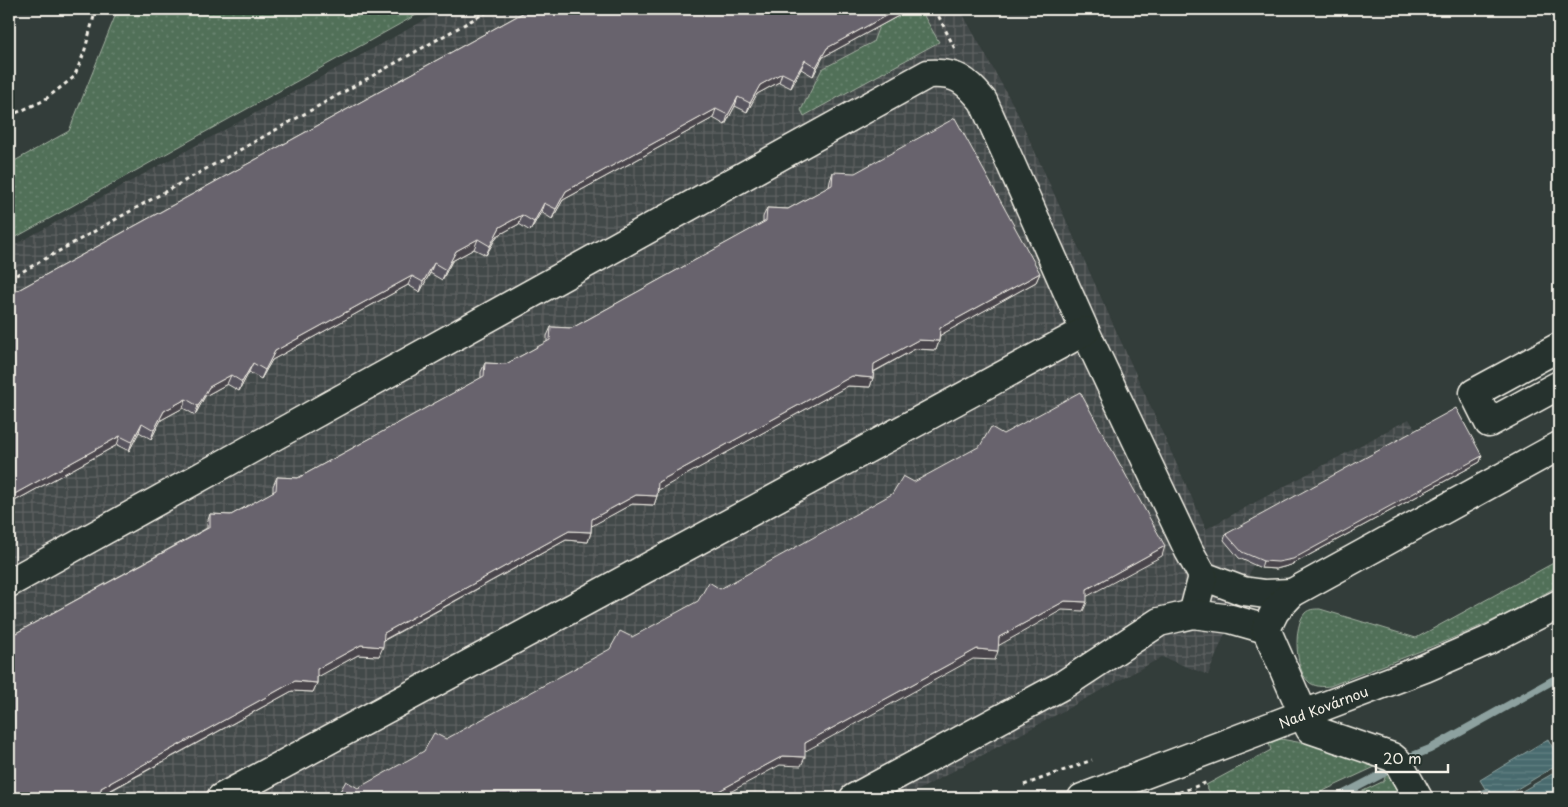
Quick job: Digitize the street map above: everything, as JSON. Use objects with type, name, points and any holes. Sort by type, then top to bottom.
[{"type":"street","points":[[9,583],[928,74],[941,73],[954,76],[969,84],[984,100],[1085,331],[1202,576],[1193,614]]},
{"type":"street","points":[[221,798],[1085,331]]},
{"type":"street","points":[[1559,347],[1474,393],[1489,423],[1559,385]]},
{"type":"street","points":[[1266,629],[1275,611],[1292,593],[1559,446]]},
{"type":"street","points":[[1202,576],[1243,590],[1265,594],[1292,593]]},
{"type":"street","name":"Nad Kovárnou","points":[[1082,798],[1434,664],[1487,641],[1559,604]]},
{"type":"street","points":[[854,798],[1063,685],[1159,622],[1193,614],[1231,619],[1266,629]]},
{"type":"street","points":[[1266,629],[1308,726],[1315,732],[1395,760],[1418,798]]},
{"type":"path","points":[[9,116],[43,100],[74,77],[84,53],[96,9]]},
{"type":"path","points":[[9,279],[492,9]]},
{"type":"path","points":[[935,9],[955,47],[957,62],[954,76]]},
{"type":"path","points":[[1024,785],[1092,760]]},
{"type":"path","points":[[1164,798],[1208,782]]},
{"type":"shaded area","points":[[445,9],[960,9],[1016,110],[1206,529],[1409,419],[1418,434],[1305,557],[1284,567],[1268,569],[1253,565],[1208,675],[1162,657],[904,798],[9,798],[9,248]]},
{"type":"green space","points":[[118,9],[427,9],[9,241],[9,164],[69,131]]},
{"type":"green space","points":[[911,9],[920,9],[939,42],[804,116],[801,110],[822,69],[873,42],[879,26]]},
{"type":"green space","points":[[1559,560],[1559,585],[1504,615],[1418,652],[1330,686],[1315,685],[1308,681],[1300,667],[1297,637],[1301,619],[1308,611],[1320,609],[1416,638]]},
{"type":"green space","points":[[1281,739],[1297,742],[1310,741],[1377,766],[1308,798],[1196,798],[1210,793],[1206,785],[1271,750],[1269,743]]},
{"type":"green space","points":[[1381,769],[1390,772],[1410,798],[1348,798],[1384,781],[1385,777]]},
{"type":"water","points":[[1548,739],[1559,759],[1559,764],[1502,798],[1491,798],[1480,780]]},
{"type":"water","points":[[1559,770],[1559,798],[1510,798]]},
{"type":"building","points":[[530,9],[898,9],[827,48],[816,67],[805,60],[794,79],[782,73],[760,85],[750,103],[738,97],[728,115],[716,109],[566,191],[556,209],[544,203],[534,222],[522,215],[500,227],[490,246],[478,239],[456,251],[446,270],[434,263],[423,282],[412,276],[275,351],[265,370],[253,363],[242,382],[231,375],[209,387],[198,406],[186,399],[164,411],[154,430],[142,423],[132,442],[120,436],[9,497],[9,295]]},
{"type":"building","points":[[955,118],[1040,273],[940,328],[939,341],[918,340],[874,364],[873,378],[852,376],[658,482],[657,496],[636,495],[592,519],[591,532],[569,531],[384,633],[383,647],[361,645],[317,669],[317,683],[295,681],[101,788],[101,798],[9,798],[9,633],[16,633],[210,527],[210,514],[231,515],[276,490],[277,477],[298,478],[484,376],[485,363],[506,364],[550,340],[551,327],[572,328],[766,221],[767,208],[788,209],[832,185],[833,172],[855,173]]},
{"type":"building","points":[[1080,392],[1165,546],[1087,589],[1087,602],[1065,601],[999,637],[998,651],[977,649],[805,743],[805,757],[783,756],[717,792],[717,798],[336,798],[346,781],[358,788],[424,751],[434,733],[446,739],[610,649],[620,631],[632,637],[698,601],[709,582],[720,589],[892,494],[903,476],[914,482],[980,446],[991,427],[1003,434]]},
{"type":"building","points":[[1456,408],[1482,456],[1293,559],[1278,562],[1263,561],[1242,552],[1226,534]]},
{"type":"waterway","points":[[1410,757],[1430,749],[1559,677]]},
{"type":"waterway","points":[[1336,798],[1384,773]]},
{"type":"waterway","points":[[1476,798],[1487,792]]}]
